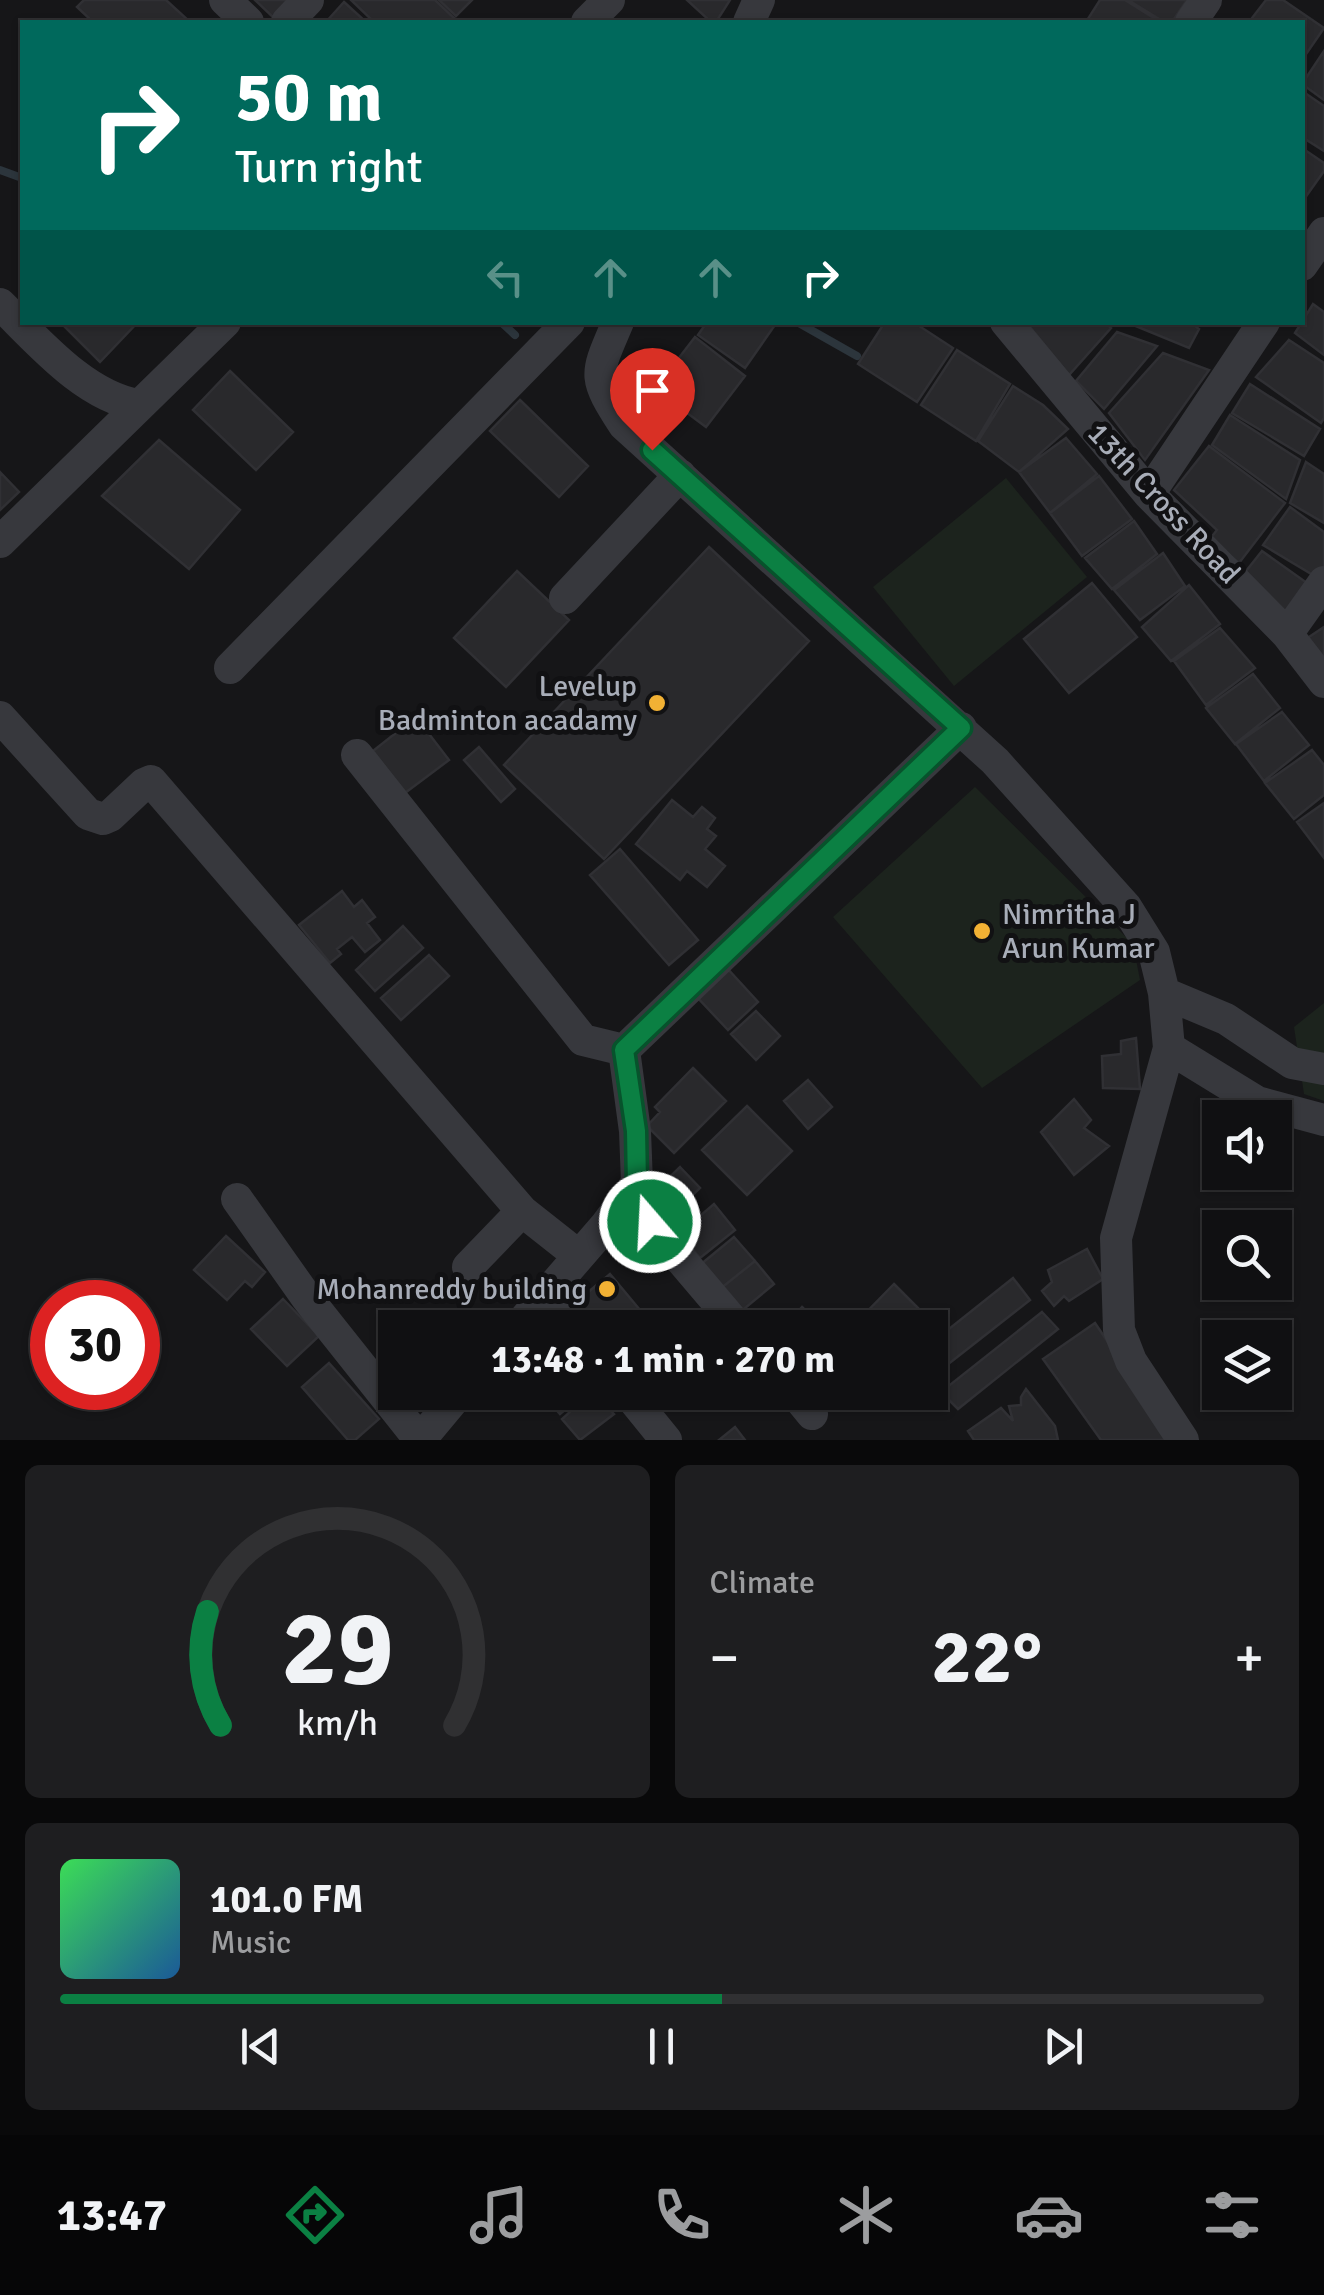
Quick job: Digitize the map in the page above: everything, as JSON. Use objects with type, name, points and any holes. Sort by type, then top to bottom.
[{"type":"street","points":[[225,0],[246,20]]},
{"type":"street","points":[[290,20],[308,0]]},
{"type":"street","points":[[590,20],[609,0]]},
{"type":"street","points":[[1305,261],[1324,233]]},
{"type":"street","points":[[0,304],[20,323]]},
{"type":"street","points":[[22,325],[75,374],[120,402],[138,404]]},
{"type":"street","points":[[0,542],[222,325]]},
{"type":"street","points":[[230,668],[566,325]]},
{"type":"street","points":[[577,325],[596,332],[615,325]]},
{"type":"street","points":[[618,325],[601,363],[600,388],[624,425],[961,728],[1126,908],[1154,952],[1164,993],[1169,1048],[1116,1238],[1119,1330],[1130,1361],[1182,1440]]},
{"type":"street","name":"13th Cross Road","points":[[1008,325],[1149,494],[1287,634],[1324,682]]},
{"type":"street","points":[[1149,494],[1262,325]]},
{"type":"street","points":[[565,598],[680,475]]},
{"type":"street","points":[[1287,634],[1324,582]]},
{"type":"street","points":[[0,717],[88,814],[110,816],[151,782],[522,1211],[579,1256]]},
{"type":"street","points":[[624,1050],[961,728]]},
{"type":"street","points":[[358,755],[583,1040],[624,1050]]},
{"type":"street","points":[[1164,993],[1226,1019],[1292,1063],[1324,1069]]},
{"type":"street","points":[[1169,1048],[1256,1102],[1324,1120]]},
{"type":"street","points":[[533,1310],[637,1184],[636,1131],[624,1050]]},
{"type":"street","points":[[628,1196],[724,1310]]},
{"type":"street","points":[[237,1199],[306,1298],[419,1440],[445,1410]]},
{"type":"street","points":[[468,1267],[522,1211]]},
{"type":"street","points":[[547,1294],[560,1310]]},
{"type":"street","points":[[642,1410],[666,1440]]},
{"type":"shaded area","points":[[1006,478],[1087,577],[954,686],[873,587]]},
{"type":"shaded area","name":"Nimritha J Arun Kumar","points":[[975,787],[1133,944],[1140,980],[982,1088],[833,917]]},
{"type":"shaded area","points":[[1324,1003],[1324,1101],[1304,1094],[1294,1027]]},
{"type":"building","points":[[84,0],[166,0],[188,20],[91,20],[77,7]]},
{"type":"building","points":[[255,0],[295,0],[276,20]]},
{"type":"building","points":[[351,0],[435,0],[454,18],[452,20],[372,20]]},
{"type":"building","points":[[439,0],[472,0],[456,16]]},
{"type":"building","points":[[687,0],[730,0],[717,20],[709,20]]},
{"type":"building","points":[[1100,0],[1125,0],[1157,20],[1087,20]]},
{"type":"building","points":[[1128,0],[1187,0],[1173,20],[1161,20]]},
{"type":"building","points":[[1266,0],[1283,0],[1324,28],[1305,56],[1305,20],[1251,20]]},
{"type":"building","points":[[344,2],[364,20],[328,20]]},
{"type":"building","points":[[1324,51],[1324,100],[1305,86],[1305,80]]},
{"type":"building","points":[[1305,93],[1324,106],[1324,151],[1305,139]]},
{"type":"building","points":[[1305,150],[1324,163],[1324,171],[1305,198]]},
{"type":"building","points":[[1313,304],[1324,312],[1324,355],[1295,333],[1300,325],[1305,325]]},
{"type":"building","points":[[63,325],[135,325],[100,362]]},
{"type":"building","points":[[705,325],[775,325],[745,368],[698,335]]},
{"type":"building","points":[[883,325],[918,325],[953,348],[917,402],[858,364]]},
{"type":"building","points":[[1028,325],[1111,328],[1069,375]]},
{"type":"building","points":[[1133,325],[1194,325],[1199,329],[1189,348]]},
{"type":"building","points":[[1117,332],[1157,346],[1104,409],[1076,381]]},
{"type":"building","points":[[695,337],[745,376],[706,427],[655,389]]},
{"type":"building","points":[[1289,340],[1324,363],[1321,423],[1256,377]]},
{"type":"building","points":[[957,350],[1010,384],[976,441],[921,405]]},
{"type":"building","points":[[1163,353],[1209,370],[1145,460],[1109,413]]},
{"type":"building","points":[[230,371],[293,432],[256,470],[193,410]]},
{"type":"building","points":[[1250,384],[1320,429],[1304,456],[1232,413]]},
{"type":"building","points":[[1013,386],[1043,405],[1068,429],[1019,472],[978,441]]},
{"type":"building","points":[[520,400],[588,466],[559,497],[490,431]]},
{"type":"building","points":[[1230,415],[1300,460],[1286,499],[1212,445]]},
{"type":"building","points":[[1066,438],[1097,474],[1050,513],[1019,472]]},
{"type":"building","points":[[159,440],[240,510],[189,569],[102,496]]},
{"type":"building","points":[[1209,446],[1285,503],[1239,563],[1210,539],[1217,530],[1174,490]]},
{"type":"building","points":[[1306,462],[1324,474],[1324,523],[1290,503]]},
{"type":"building","points":[[0,472],[19,492],[0,510]]},
{"type":"building","points":[[1099,476],[1132,519],[1082,556],[1050,513]]},
{"type":"building","points":[[1290,507],[1324,532],[1324,568],[1318,578],[1263,545]]},
{"type":"building","points":[[1134,521],[1157,554],[1112,589],[1085,558]]},
{"type":"building","name":"Levelup Badminton acadamy","points":[[709,547],[809,641],[604,859],[504,765]]},
{"type":"building","points":[[1262,551],[1314,588],[1285,628],[1239,580]]},
{"type":"building","points":[[1163,553],[1185,586],[1140,620],[1114,590]]},
{"type":"building","points":[[517,571],[569,620],[506,687],[454,638]]},
{"type":"building","points":[[1092,583],[1137,637],[1069,693],[1024,639]]},
{"type":"building","points":[[1189,585],[1220,624],[1171,661],[1142,627]]},
{"type":"building","points":[[1324,627],[1324,662],[1306,639]]},
{"type":"building","points":[[1220,628],[1255,668],[1206,705],[1174,661]]},
{"type":"building","points":[[1253,674],[1280,708],[1235,744],[1206,708]]},
{"type":"building","points":[[1282,712],[1309,745],[1264,781],[1236,744]]},
{"type":"building","points":[[416,717],[449,760],[405,793],[373,751]]},
{"type":"building","points":[[479,747],[515,789],[501,802],[464,760]]},
{"type":"building","points":[[1312,750],[1324,765],[1324,795],[1294,819],[1265,783]]},
{"type":"building","points":[[672,800],[693,817],[702,807],[715,818],[707,829],[716,836],[705,849],[725,866],[707,887],[687,871],[680,880],[636,844]]},
{"type":"building","points":[[1324,803],[1324,858],[1297,822]]},
{"type":"building","points":[[620,849],[698,940],[669,965],[590,875]]},
{"type":"building","points":[[342,891],[354,907],[362,900],[375,917],[367,923],[380,940],[365,952],[352,937],[337,949],[341,954],[330,963],[299,925]]},
{"type":"building","points":[[403,926],[423,948],[375,991],[356,970]]},
{"type":"building","points":[[429,955],[449,976],[401,1020],[381,998]]},
{"type":"building","points":[[726,967],[758,1002],[728,1030],[696,996]]},
{"type":"building","points":[[756,1011],[780,1036],[756,1060],[731,1034]]},
{"type":"building","points":[[1136,1038],[1140,1089],[1103,1088],[1102,1056],[1121,1054],[1121,1041]]},
{"type":"building","points":[[693,1068],[726,1101],[674,1153],[647,1126],[660,1112],[655,1107]]},
{"type":"building","points":[[808,1080],[832,1107],[808,1129],[784,1101]]},
{"type":"building","points":[[1074,1099],[1091,1120],[1084,1128],[1109,1146],[1074,1175],[1041,1132]]},
{"type":"building","points":[[747,1106],[792,1151],[747,1195],[702,1150]]},
{"type":"building","points":[[680,1167],[700,1188],[667,1220],[647,1199]]},
{"type":"building","points":[[714,1204],[735,1230],[700,1258],[680,1233]]},
{"type":"building","points":[[226,1236],[265,1272],[252,1287],[245,1281],[227,1300],[194,1270]]},
{"type":"building","points":[[734,1237],[755,1261],[720,1289],[700,1265]]},
{"type":"building","points":[[1087,1249],[1103,1279],[1069,1301],[1064,1296],[1054,1306],[1042,1291],[1052,1282],[1048,1270]]},
{"type":"building","points":[[755,1261],[774,1284],[743,1310],[737,1310],[720,1289]]},
{"type":"building","points":[[610,1274],[640,1310],[581,1310],[575,1303]]},
{"type":"building","points":[[1013,1278],[1030,1300],[948,1364],[948,1330]]},
{"type":"building","points":[[894,1284],[920,1310],[869,1310]]},
{"type":"building","points":[[283,1299],[319,1336],[287,1366],[251,1329]]},
{"type":"building","points":[[1042,1312],[1058,1329],[958,1409],[948,1399],[948,1386]]},
{"type":"building","points":[[1095,1323],[1174,1440],[1101,1440],[1043,1359]]},
{"type":"building","points":[[329,1363],[379,1419],[355,1440],[348,1440],[302,1387]]},
{"type":"building","points":[[1026,1389],[1055,1426],[1058,1440],[974,1440],[968,1431],[1001,1408],[1013,1421],[1009,1406],[1021,1405]]},
{"type":"building","points":[[572,1410],[610,1410],[614,1414],[580,1440],[562,1419]]},
{"type":"building","points":[[735,1427],[745,1440],[719,1440]]},
{"type":"waterway","points":[[0,170],[20,177]]},
{"type":"waterway","points":[[504,325],[515,335]]},
{"type":"waterway","points":[[802,325],[857,356]]},
{"type":"place","name":"Levelup Badminton acadamy","points":[[657,703]]},
{"type":"place","name":"Nimritha J Arun Kumar","points":[[982,931]]},
{"type":"place","name":"Mohanreddy building","points":[[607,1289]]},
{"type":"route","points":[[650,1222],[628,1196],[637,1184],[636,1131],[624,1050],[961,728],[652,450]]}]
